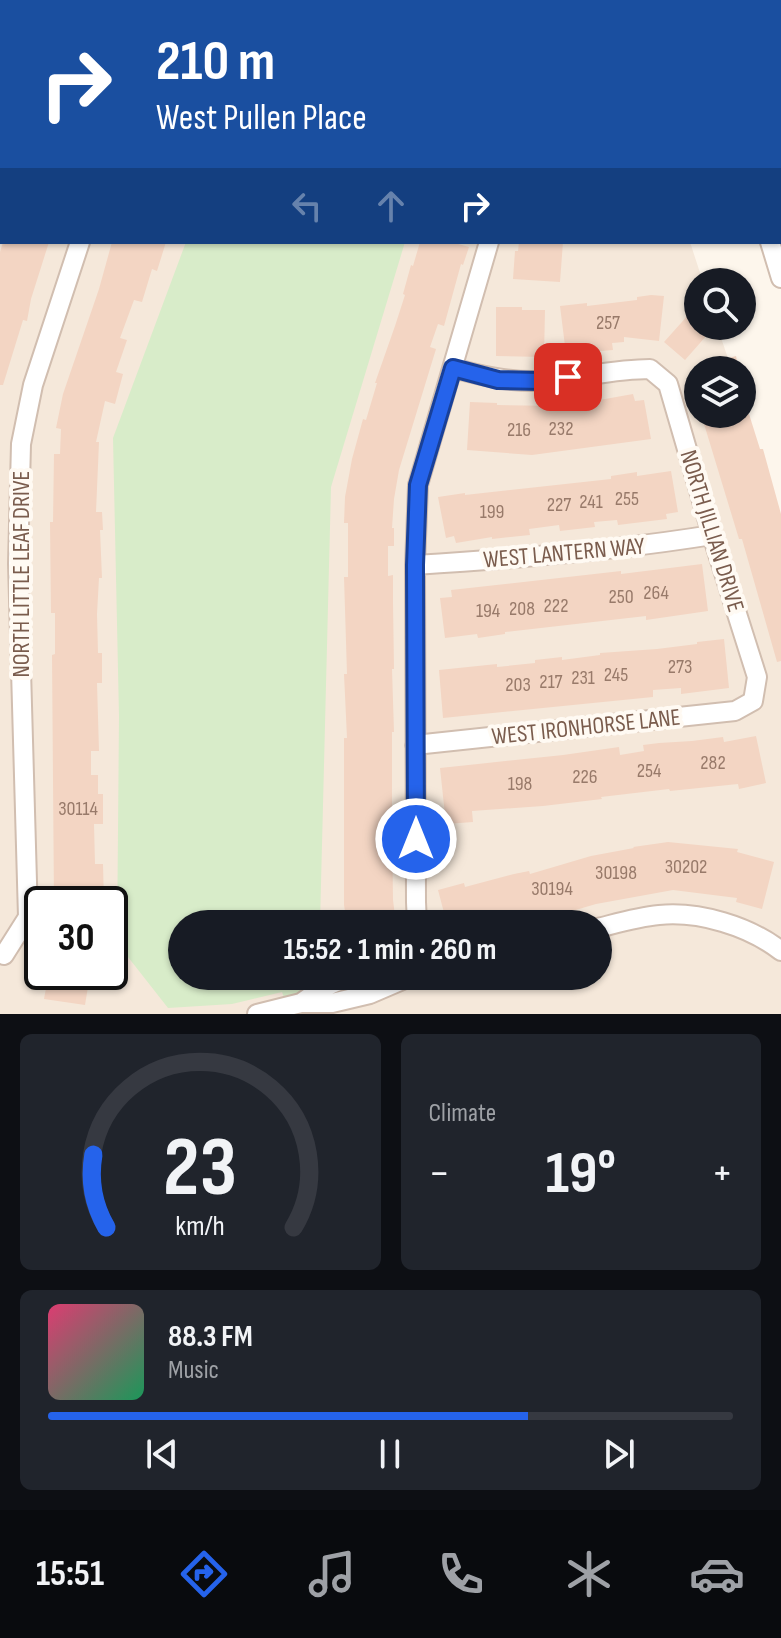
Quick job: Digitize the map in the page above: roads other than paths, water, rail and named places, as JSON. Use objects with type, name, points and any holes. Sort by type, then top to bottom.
[{"type":"street","name":"NORTH LITTLE LEAF DRIVE","points":[[4,955],[28,917],[9,564],[21,444],[33,385],[79,244]]},
{"type":"street","points":[[417,910],[415,565],[418,485],[488,244]]},
{"type":"street","points":[[771,244],[781,278]]},
{"type":"street","name":"NORTH JILLIAN DRIVE","points":[[453,368],[498,380],[540,381],[626,369],[650,369],[668,384],[757,677],[753,701]]},
{"type":"street","name":"WEST LANTERN WAY","points":[[415,565],[514,559],[712,535]]},
{"type":"street","name":"WEST IRONHORSE LANE","points":[[415,745],[735,711],[753,701]]},
{"type":"street","points":[[612,925],[660,915],[702,917],[738,926],[781,951]]},
{"type":"street","points":[[301,1003],[319,990]]},
{"type":"street","points":[[349,999],[350,990]]},
{"type":"street","points":[[257,1014],[301,1003],[332,1003],[379,990]]}]
